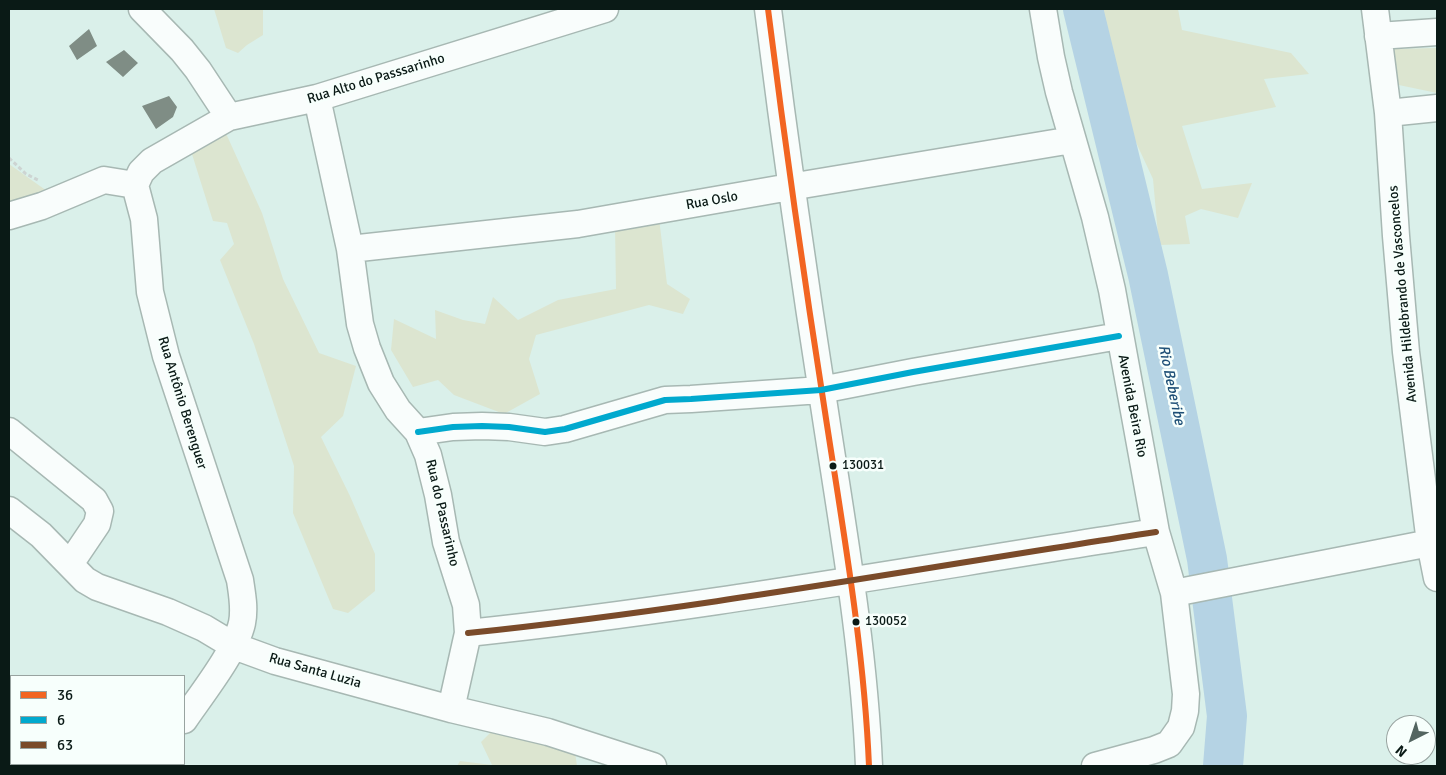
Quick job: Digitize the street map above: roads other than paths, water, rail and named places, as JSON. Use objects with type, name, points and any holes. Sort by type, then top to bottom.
[{"type":"street","points":[[142,9],[182,50],[198,70],[229,117]]},
{"type":"street","name":"Rua Alto do Passsarinho","points":[[135,185],[141,172],[152,161],[229,117],[317,98],[605,9]]},
{"type":"street","points":[[768,9],[790,187],[851,581],[864,678],[869,766]]},
{"type":"street","name":"Avenida Beira Rio","points":[[1043,9],[1051,57],[1072,140],[1095,217],[1112,290],[1156,532],[1179,592],[1186,694],[1181,728],[1169,744],[1095,766]]},
{"type":"street","name":"Avenida Hildebrando de Vasconcelos","points":[[1375,9],[1388,113],[1406,352],[1428,443],[1430,543],[1437,578]]},
{"type":"street","points":[[1378,36],[1437,32]]},
{"type":"street","name":"Rua do Passarinho","points":[[317,98],[350,249],[360,324],[367,348],[381,383],[398,410],[418,432],[434,474],[446,542],[466,605],[468,633],[451,709]]},
{"type":"street","points":[[1388,113],[1437,108]]},
{"type":"street","name":"Rua Oslo","points":[[350,249],[578,224],[1072,140]]},
{"type":"street","points":[[9,216],[42,206],[104,180],[135,185]]},
{"type":"street","name":"Rua Antônio Berenguer","points":[[135,185],[144,219],[150,292],[166,356],[240,580],[244,601],[242,623],[234,646],[185,719]]},
{"type":"street","points":[[418,432],[482,426],[510,427],[545,432],[565,429],[665,400],[691,400],[821,390],[1119,336]]},
{"type":"street","points":[[9,431],[94,500],[100,512],[96,524],[70,564]]},
{"type":"street","name":"Rua Santa Luzia","points":[[9,510],[41,534],[86,580],[97,588],[168,612],[204,628],[234,646],[275,661],[451,709],[548,732],[653,766]]},
{"type":"street","points":[[468,633],[588,620],[851,581],[1156,532]]},
{"type":"street","points":[[1179,592],[1430,543]]},
{"type":"waterway","name":"Rio Beberibe","points":[[1083,9],[1148,275],[1207,559],[1227,716],[1223,766]]},
{"type":"place","name":"130031","points":[[833,466]]},
{"type":"place","name":"130052","points":[[856,622]]}]
